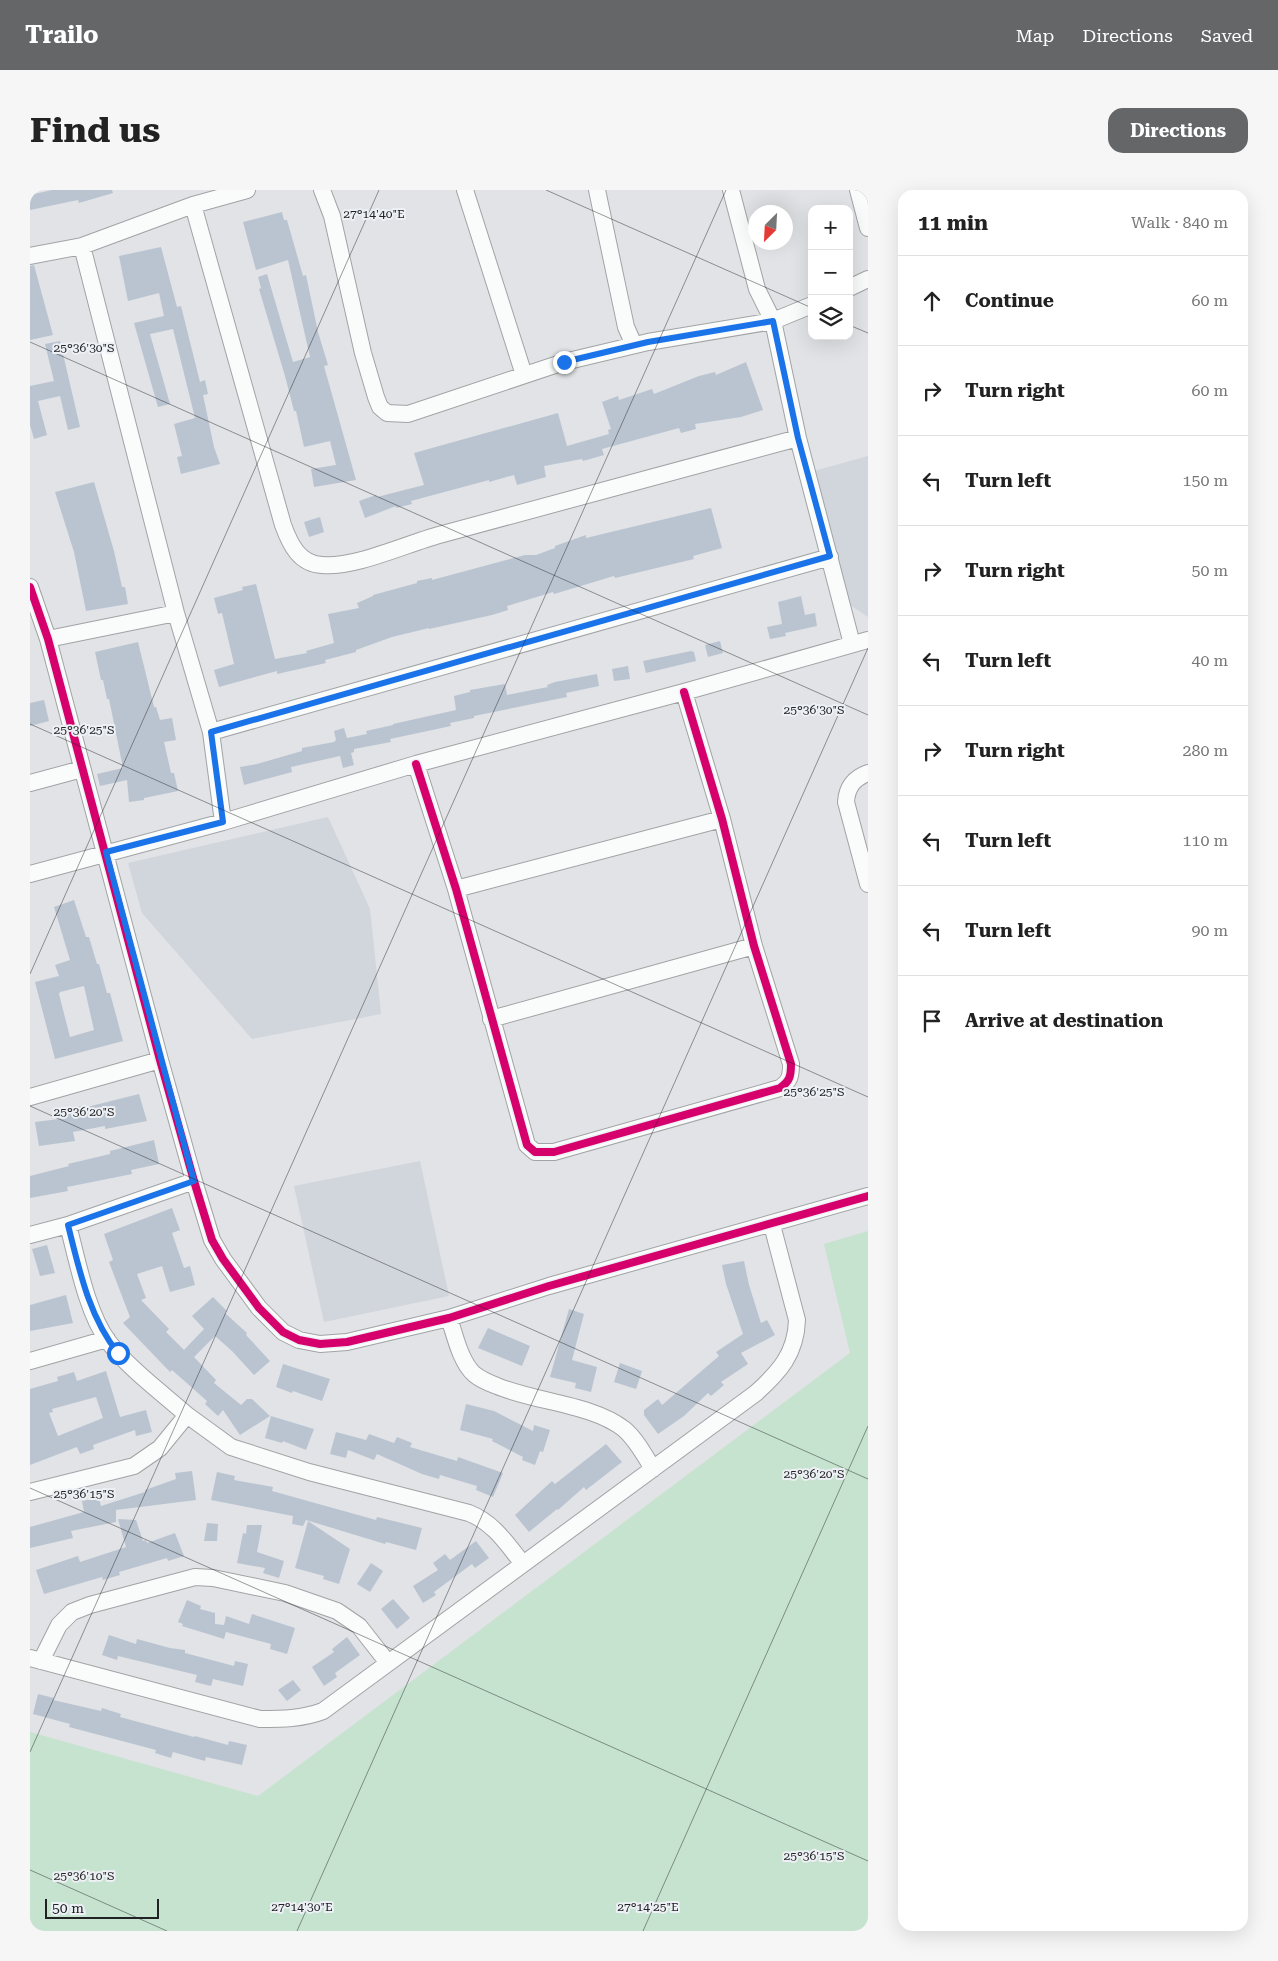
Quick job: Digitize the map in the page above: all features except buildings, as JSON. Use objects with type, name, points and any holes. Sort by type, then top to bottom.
[{"type":"street","points":[[30,256],[82,246],[193,205],[247,190]]},
{"type":"street","points":[[322,190],[332,216],[363,353],[376,397],[380,407],[387,413],[408,414],[564,362],[634,345],[773,321],[808,307]]},
{"type":"street","points":[[465,190],[524,375]]},
{"type":"street","points":[[596,190],[626,327],[634,345]]},
{"type":"street","points":[[730,190],[757,289],[773,321],[798,438],[852,644]]},
{"type":"street","points":[[858,190],[868,228]]},
{"type":"street","points":[[193,205],[283,525],[289,543],[299,556],[308,561],[322,565],[356,561],[422,540],[798,438]]},
{"type":"street","points":[[82,246],[176,613],[211,732],[223,822]]},
{"type":"street","points":[[853,286],[868,279]]},
{"type":"street","points":[[211,732],[830,556]]},
{"type":"street","points":[[30,587],[48,639],[160,1060],[212,1240],[223,1259],[259,1308],[282,1332],[299,1340],[320,1344],[338,1343],[449,1318],[549,1286],[868,1196]]},
{"type":"street","points":[[48,639],[176,613]]},
{"type":"street","points":[[30,874],[223,822],[416,764],[868,640]]},
{"type":"street","points":[[416,764],[456,889],[526,1145],[535,1152],[554,1152],[780,1088],[788,1082],[791,1064],[754,946],[722,819],[684,692]]},
{"type":"street","points":[[30,782],[82,768]]},
{"type":"street","points":[[868,773],[859,777],[850,786],[846,793],[846,802],[868,884]]},
{"type":"street","points":[[456,889],[722,819]]},
{"type":"street","points":[[491,1019],[754,946]]},
{"type":"street","points":[[30,1097],[160,1060]]},
{"type":"street","points":[[30,1235],[68,1225],[194,1181]]},
{"type":"street","points":[[388,1663],[359,1626],[338,1611],[285,1594],[222,1580],[196,1577],[90,1605],[72,1612],[59,1625],[35,1659],[260,1719],[291,1719],[311,1716],[324,1711],[756,1393],[777,1374],[787,1360],[797,1332],[797,1320],[772,1224]]},
{"type":"street","points":[[68,1225],[93,1311],[107,1339],[118,1353],[186,1415],[231,1448],[309,1472],[480,1517],[488,1522],[500,1535],[523,1564]]},
{"type":"street","points":[[449,1318],[465,1362],[473,1373],[486,1382],[510,1392],[597,1415],[615,1423],[626,1431],[653,1469]]},
{"type":"street","points":[[30,1361],[107,1339]]},
{"type":"street","points":[[30,1492],[134,1466],[160,1448],[186,1415]]},
{"type":"shaded area","points":[[868,456],[868,617],[850,605],[814,471]]},
{"type":"shaded area","points":[[328,817],[370,909],[381,1014],[252,1039],[142,913],[128,863]]},
{"type":"shaded area","points":[[420,1161],[449,1296],[324,1322],[294,1186]]},
{"type":"green space","points":[[868,1231],[868,1931],[30,1931],[30,1732],[258,1796],[850,1353],[824,1244]]},
{"type":"cycle path","points":[[30,587],[48,639],[160,1060],[212,1240],[223,1259],[259,1308],[283,1332],[299,1340],[320,1344],[347,1342],[449,1318],[549,1286],[868,1196]]},
{"type":"cycle path","points":[[416,764],[456,889],[527,1145],[535,1152],[554,1152],[780,1088],[786,1083],[790,1075],[791,1064],[754,946],[722,819],[684,692]]},
{"type":"route","points":[[118,1353],[107,1339],[93,1311],[68,1225],[194,1181],[160,1060],[106,852],[223,822],[211,732],[830,556],[798,438],[773,321],[648,342],[564,362]]}]
